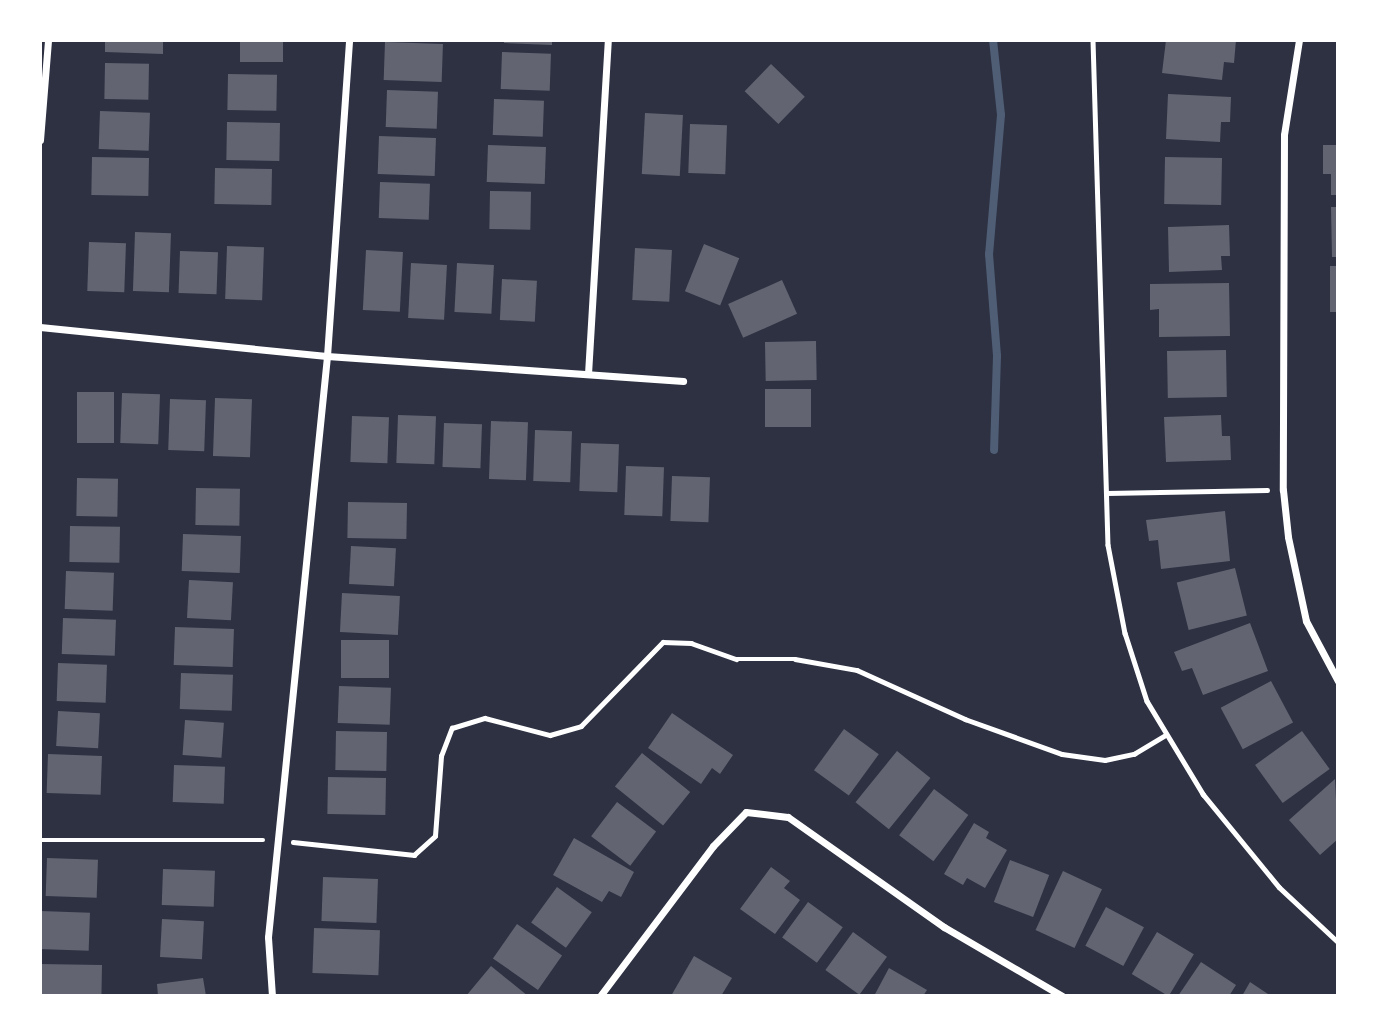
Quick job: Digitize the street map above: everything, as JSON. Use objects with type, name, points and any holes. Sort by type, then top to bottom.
[{"type":"street","points":[[40,140],[44,50],[48,40]]},
{"type":"street","points":[[272,996],[268,937],[327,356],[349,40]]},
{"type":"street","points":[[588,374],[608,40]]},
{"type":"street","points":[[1299,40],[1284,135],[1283,490],[1288,537],[1306,621],[1338,681]]},
{"type":"street","points":[[40,327],[327,356],[683,380]]},
{"type":"street","points":[[600,996],[713,846],[746,812],[788,817],[944,927],[1062,996]]},
{"type":"path","points":[[1094,40],[1108,545],[1125,633],[1164,736],[1234,837],[1338,942]]},
{"type":"path","points":[[1107,493],[1283,490]]},
{"type":"path","points":[[40,840],[277,841],[414,855],[435,836],[441,756],[452,728],[485,718],[550,735],[581,726],[663,642],[691,643],[736,659],[795,659],[857,670],[965,719],[1062,754],[1105,760],[1134,754],[1164,736]]},
{"type":"building","points":[[105,40],[163,40],[163,54],[105,52]]},
{"type":"building","points":[[240,40],[283,40],[283,62],[240,62]]},
{"type":"building","points":[[504,40],[552,40],[552,45],[504,43]]},
{"type":"building","points":[[1166,40],[1236,40],[1234,63],[1224,62],[1222,80],[1162,73]]},
{"type":"building","points":[[385,42],[443,44],[442,82],[384,80]]},
{"type":"building","points":[[502,52],[551,54],[550,91],[501,89]]},
{"type":"building","points":[[105,63],[149,64],[148,100],[104,99]]},
{"type":"building","points":[[771,64],[805,97],[778,124],[745,91]]},
{"type":"building","points":[[228,74],[277,75],[276,111],[227,110]]},
{"type":"building","points":[[387,90],[438,92],[437,129],[386,127]]},
{"type":"building","points":[[1168,94],[1231,97],[1230,122],[1221,122],[1220,142],[1166,139]]},
{"type":"building","points":[[494,99],[544,101],[543,137],[493,135]]},
{"type":"building","points":[[100,111],[150,113],[149,151],[99,149]]},
{"type":"building","points":[[645,113],[683,115],[680,176],[642,174]]},
{"type":"building","points":[[227,122],[280,123],[279,161],[226,160]]},
{"type":"building","points":[[690,124],[727,125],[725,174],[688,173]]},
{"type":"building","points":[[379,136],[436,138],[435,176],[378,174]]},
{"type":"building","points":[[488,145],[546,147],[545,184],[487,182]]},
{"type":"building","points":[[1323,145],[1338,145],[1338,195],[1331,195],[1331,174],[1323,174]]},
{"type":"building","points":[[92,157],[149,158],[148,196],[91,195]]},
{"type":"building","points":[[1165,157],[1222,158],[1221,205],[1164,204]]},
{"type":"building","points":[[215,168],[272,169],[271,205],[214,204]]},
{"type":"building","points":[[380,182],[430,184],[429,220],[379,218]]},
{"type":"building","points":[[490,191],[531,192],[530,230],[489,229]]},
{"type":"building","points":[[1331,207],[1338,207],[1338,257],[1332,257]]},
{"type":"building","points":[[1229,225],[1230,256],[1221,256],[1222,270],[1169,272],[1168,227]]},
{"type":"building","points":[[135,232],[171,233],[169,292],[133,291]]},
{"type":"building","points":[[89,242],[126,243],[124,292],[87,291]]},
{"type":"building","points":[[704,244],[739,258],[720,306],[685,291]]},
{"type":"building","points":[[227,246],[264,247],[262,300],[225,299]]},
{"type":"building","points":[[635,248],[672,250],[669,302],[632,300]]},
{"type":"building","points":[[366,250],[403,252],[400,312],[363,310]]},
{"type":"building","points":[[180,251],[218,252],[217,294],[179,293]]},
{"type":"building","points":[[411,263],[447,265],[444,320],[408,318]]},
{"type":"building","points":[[457,263],[494,265],[491,314],[454,312]]},
{"type":"building","points":[[1330,266],[1338,266],[1338,312],[1330,312]]},
{"type":"building","points":[[502,279],[537,281],[535,322],[500,320]]},
{"type":"building","points":[[782,280],[797,314],[743,338],[728,304]]},
{"type":"building","points":[[1229,283],[1230,336],[1159,337],[1159,309],[1150,310],[1150,284]]},
{"type":"building","points":[[816,341],[817,380],[766,381],[765,342]]},
{"type":"building","points":[[1226,350],[1227,397],[1168,398],[1167,351]]},
{"type":"building","points":[[765,389],[811,389],[811,427],[765,427]]},
{"type":"building","points":[[77,392],[114,392],[114,443],[77,443]]},
{"type":"building","points":[[122,393],[160,394],[158,444],[120,443]]},
{"type":"building","points":[[215,398],[252,399],[250,457],[213,456]]},
{"type":"building","points":[[170,399],[206,400],[204,451],[168,450]]},
{"type":"building","points":[[398,415],[436,416],[434,464],[396,463]]},
{"type":"building","points":[[1221,415],[1222,436],[1230,436],[1231,460],[1166,462],[1164,417]]},
{"type":"building","points":[[352,416],[389,417],[387,463],[350,462]]},
{"type":"building","points":[[491,421],[528,422],[526,480],[489,479]]},
{"type":"building","points":[[444,423],[482,424],[480,468],[442,467]]},
{"type":"building","points":[[535,430],[572,431],[570,482],[533,481]]},
{"type":"building","points":[[581,443],[619,444],[617,492],[579,491]]},
{"type":"building","points":[[626,466],[664,467],[662,516],[624,515]]},
{"type":"building","points":[[672,476],[710,477],[708,522],[670,521]]},
{"type":"building","points":[[77,478],[118,479],[117,517],[76,516]]},
{"type":"building","points":[[196,488],[240,489],[239,526],[195,525]]},
{"type":"building","points":[[348,502],[407,503],[406,539],[347,538]]},
{"type":"building","points":[[1225,511],[1230,561],[1161,569],[1158,540],[1149,541],[1146,520]]},
{"type":"building","points":[[70,526],[120,527],[119,563],[69,562]]},
{"type":"building","points":[[183,534],[241,536],[240,573],[182,571]]},
{"type":"building","points":[[351,546],[396,548],[394,586],[349,584]]},
{"type":"building","points":[[1235,568],[1247,616],[1189,630],[1177,583]]},
{"type":"building","points":[[66,571],[114,573],[113,611],[65,609]]},
{"type":"building","points":[[189,580],[233,582],[231,620],[187,618]]},
{"type":"building","points":[[342,593],[400,596],[398,635],[340,632]]},
{"type":"building","points":[[63,618],[116,620],[115,656],[62,654]]},
{"type":"building","points":[[1250,623],[1268,671],[1203,695],[1192,668],[1182,671],[1174,652]]},
{"type":"building","points":[[175,627],[234,629],[233,667],[174,665]]},
{"type":"building","points":[[341,640],[389,640],[389,678],[341,678]]},
{"type":"building","points":[[58,663],[107,665],[106,703],[57,701]]},
{"type":"building","points":[[181,673],[233,675],[232,711],[180,709]]},
{"type":"building","points":[[1271,681],[1293,722],[1243,749],[1221,708]]},
{"type":"building","points":[[339,686],[391,688],[390,725],[338,723]]},
{"type":"building","points":[[58,711],[100,713],[98,748],[56,746]]},
{"type":"building","points":[[672,713],[733,755],[720,774],[712,768],[701,784],[648,748]]},
{"type":"building","points":[[185,720],[224,723],[221,758],[183,755]]},
{"type":"building","points":[[844,729],[879,754],[849,796],[814,770]]},
{"type":"building","points":[[336,731],[387,732],[386,771],[335,770]]},
{"type":"building","points":[[1302,731],[1330,769],[1283,803],[1255,765]]},
{"type":"building","points":[[897,751],[930,778],[889,829],[855,802]]},
{"type":"building","points":[[642,753],[690,792],[663,825],[615,786]]},
{"type":"building","points":[[48,754],[102,756],[101,795],[47,793]]},
{"type":"building","points":[[174,765],[225,767],[224,804],[173,802]]},
{"type":"building","points":[[328,777],[386,778],[385,815],[327,814]]},
{"type":"building","points":[[1335,779],[1338,839],[1320,855],[1289,820]]},
{"type":"building","points":[[934,789],[968,815],[933,861],[899,835]]},
{"type":"building","points":[[617,802],[656,831],[630,866],[591,836]]},
{"type":"building","points":[[974,823],[989,832],[986,838],[1007,850],[985,888],[967,878],[963,885],[944,874]]},
{"type":"building","points":[[574,838],[634,872],[621,897],[609,891],[602,902],[553,875]]},
{"type":"building","points":[[47,858],[98,860],[97,898],[46,896]]},
{"type":"building","points":[[1010,860],[1049,875],[1033,917],[994,902]]},
{"type":"building","points":[[771,867],[790,881],[784,888],[800,900],[775,934],[740,909]]},
{"type":"building","points":[[163,869],[215,871],[214,907],[162,905]]},
{"type":"building","points":[[1063,871],[1102,889],[1075,948],[1036,930]]},
{"type":"building","points":[[323,877],[378,879],[376,923],[321,921]]},
{"type":"building","points":[[557,887],[592,912],[566,948],[531,923]]},
{"type":"building","points":[[808,902],[843,927],[817,963],[782,938]]},
{"type":"building","points":[[1106,907],[1144,927],[1123,966],[1085,946]]},
{"type":"building","points":[[40,911],[90,913],[89,951],[40,949]]},
{"type":"building","points":[[162,919],[204,921],[202,959],[160,957]]},
{"type":"building","points":[[517,924],[562,956],[538,990],[493,958]]},
{"type":"building","points":[[314,928],[380,930],[378,975],[312,973]]},
{"type":"building","points":[[853,932],[887,957],[859,995],[825,970]]},
{"type":"building","points":[[1157,932],[1194,954],[1169,996],[1132,974]]},
{"type":"building","points":[[694,956],[732,978],[721,996],[671,996]]},
{"type":"building","points":[[1201,962],[1236,985],[1229,996],[1178,996]]},
{"type":"building","points":[[40,964],[102,965],[101,996],[40,996]]},
{"type":"building","points":[[491,966],[528,996],[466,996]]},
{"type":"building","points":[[889,968],[927,990],[923,996],[874,996]]},
{"type":"building","points":[[203,978],[206,996],[158,996],[157,984]]},
{"type":"building","points":[[1250,982],[1271,996],[1242,996]]},
{"type":"waterway","points":[[993,40],[1001,115],[989,254],[997,356],[994,450]]}]
